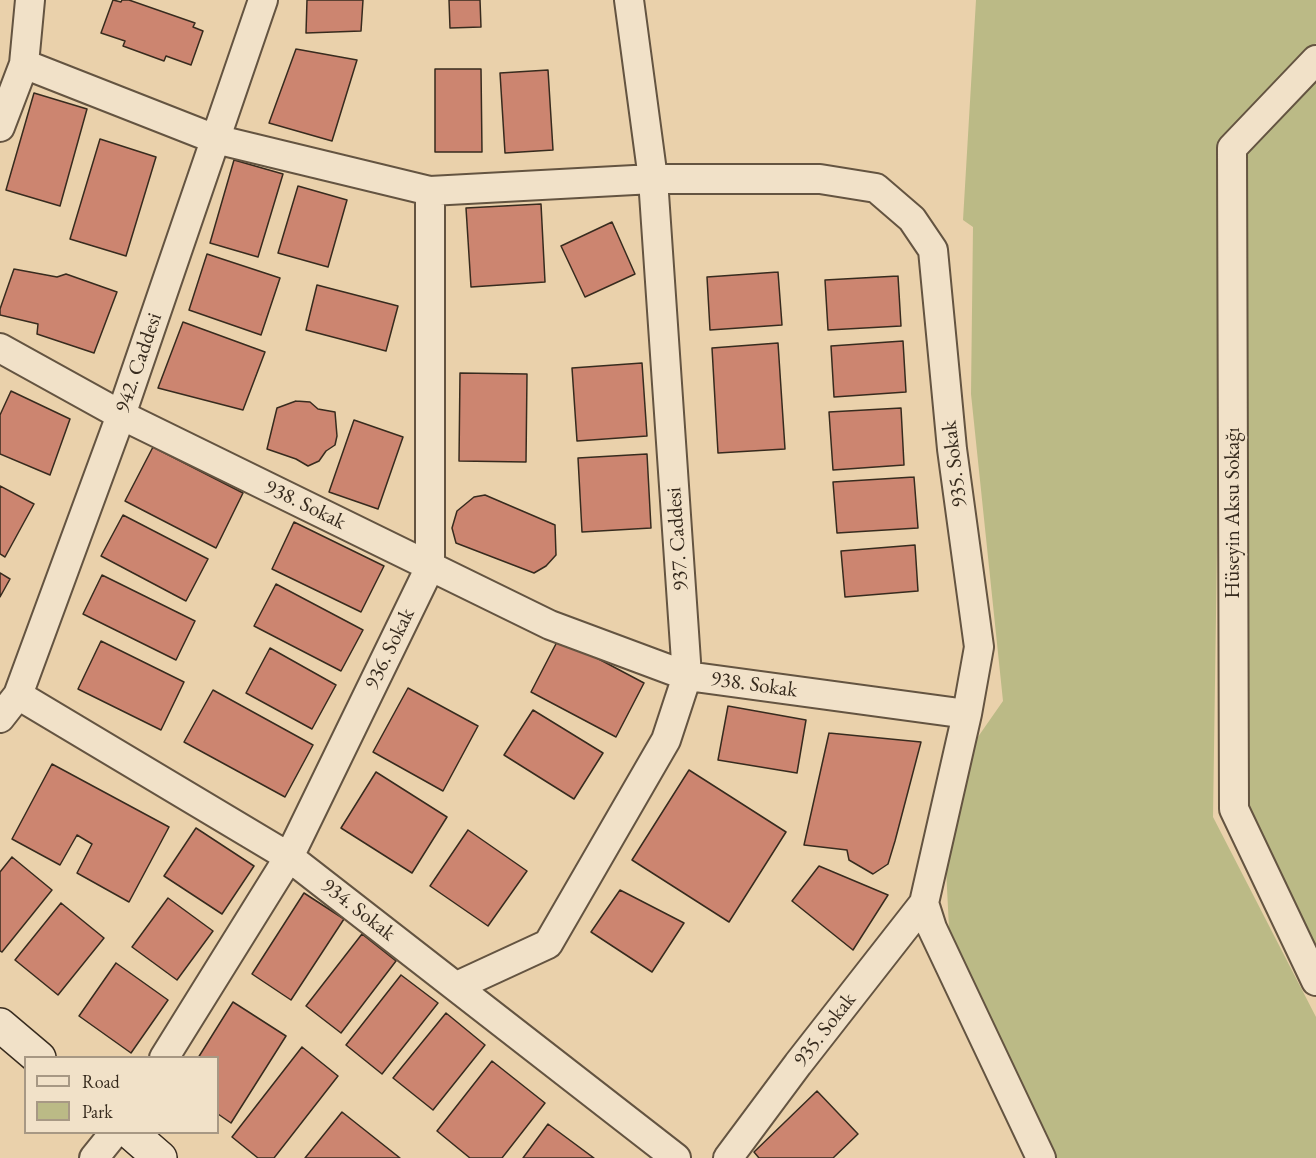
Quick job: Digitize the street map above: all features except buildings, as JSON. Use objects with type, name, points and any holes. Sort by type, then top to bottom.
[{"type":"main road","points":[[0,1025],[37,1056]]},
{"type":"main road","points":[[132,1134],[160,1158]]},
{"type":"street","points":[[0,127],[24,64],[30,0]]},
{"type":"street","name":"942. Caddesi","points":[[0,718],[18,695],[121,415],[263,0]]},
{"type":"street","name":"937. Caddesi","points":[[457,986],[548,944],[666,740],[687,676],[653,178],[629,0]]},
{"type":"street","name":"Hüseyin Aksu Sokağı","points":[[1316,60],[1232,148],[1234,809],[1316,981]]},
{"type":"street","name":"935. Sokak","points":[[24,64],[215,139],[430,191],[653,178],[820,178],[876,188],[912,219],[933,250],[952,449],[979,647],[967,714]]},
{"type":"street","name":"936. Sokak","points":[[165,1056],[289,857],[430,567],[430,191]]},
{"type":"street","name":"938. Sokak","points":[[0,348],[121,415],[550,625],[687,676],[967,714]]},
{"type":"street","name":"934. Sokak","points":[[18,695],[289,857],[676,1158]]},
{"type":"street","points":[[967,714],[924,903],[932,928],[1041,1158]]},
{"type":"street","name":"935. Sokak","points":[[728,1158],[924,903]]},
{"type":"street","points":[[94,1158],[113,1134]]},
{"type":"green space","points":[[976,0],[1316,0],[1316,43],[1223,143],[1213,817],[1316,1017],[1316,1158],[1051,1158],[996,1048],[949,928],[946,868],[973,744],[1003,701],[971,394],[973,227],[963,220]]},
{"type":"green space","points":[[1316,80],[1316,958],[1247,813],[1242,150]]}]
